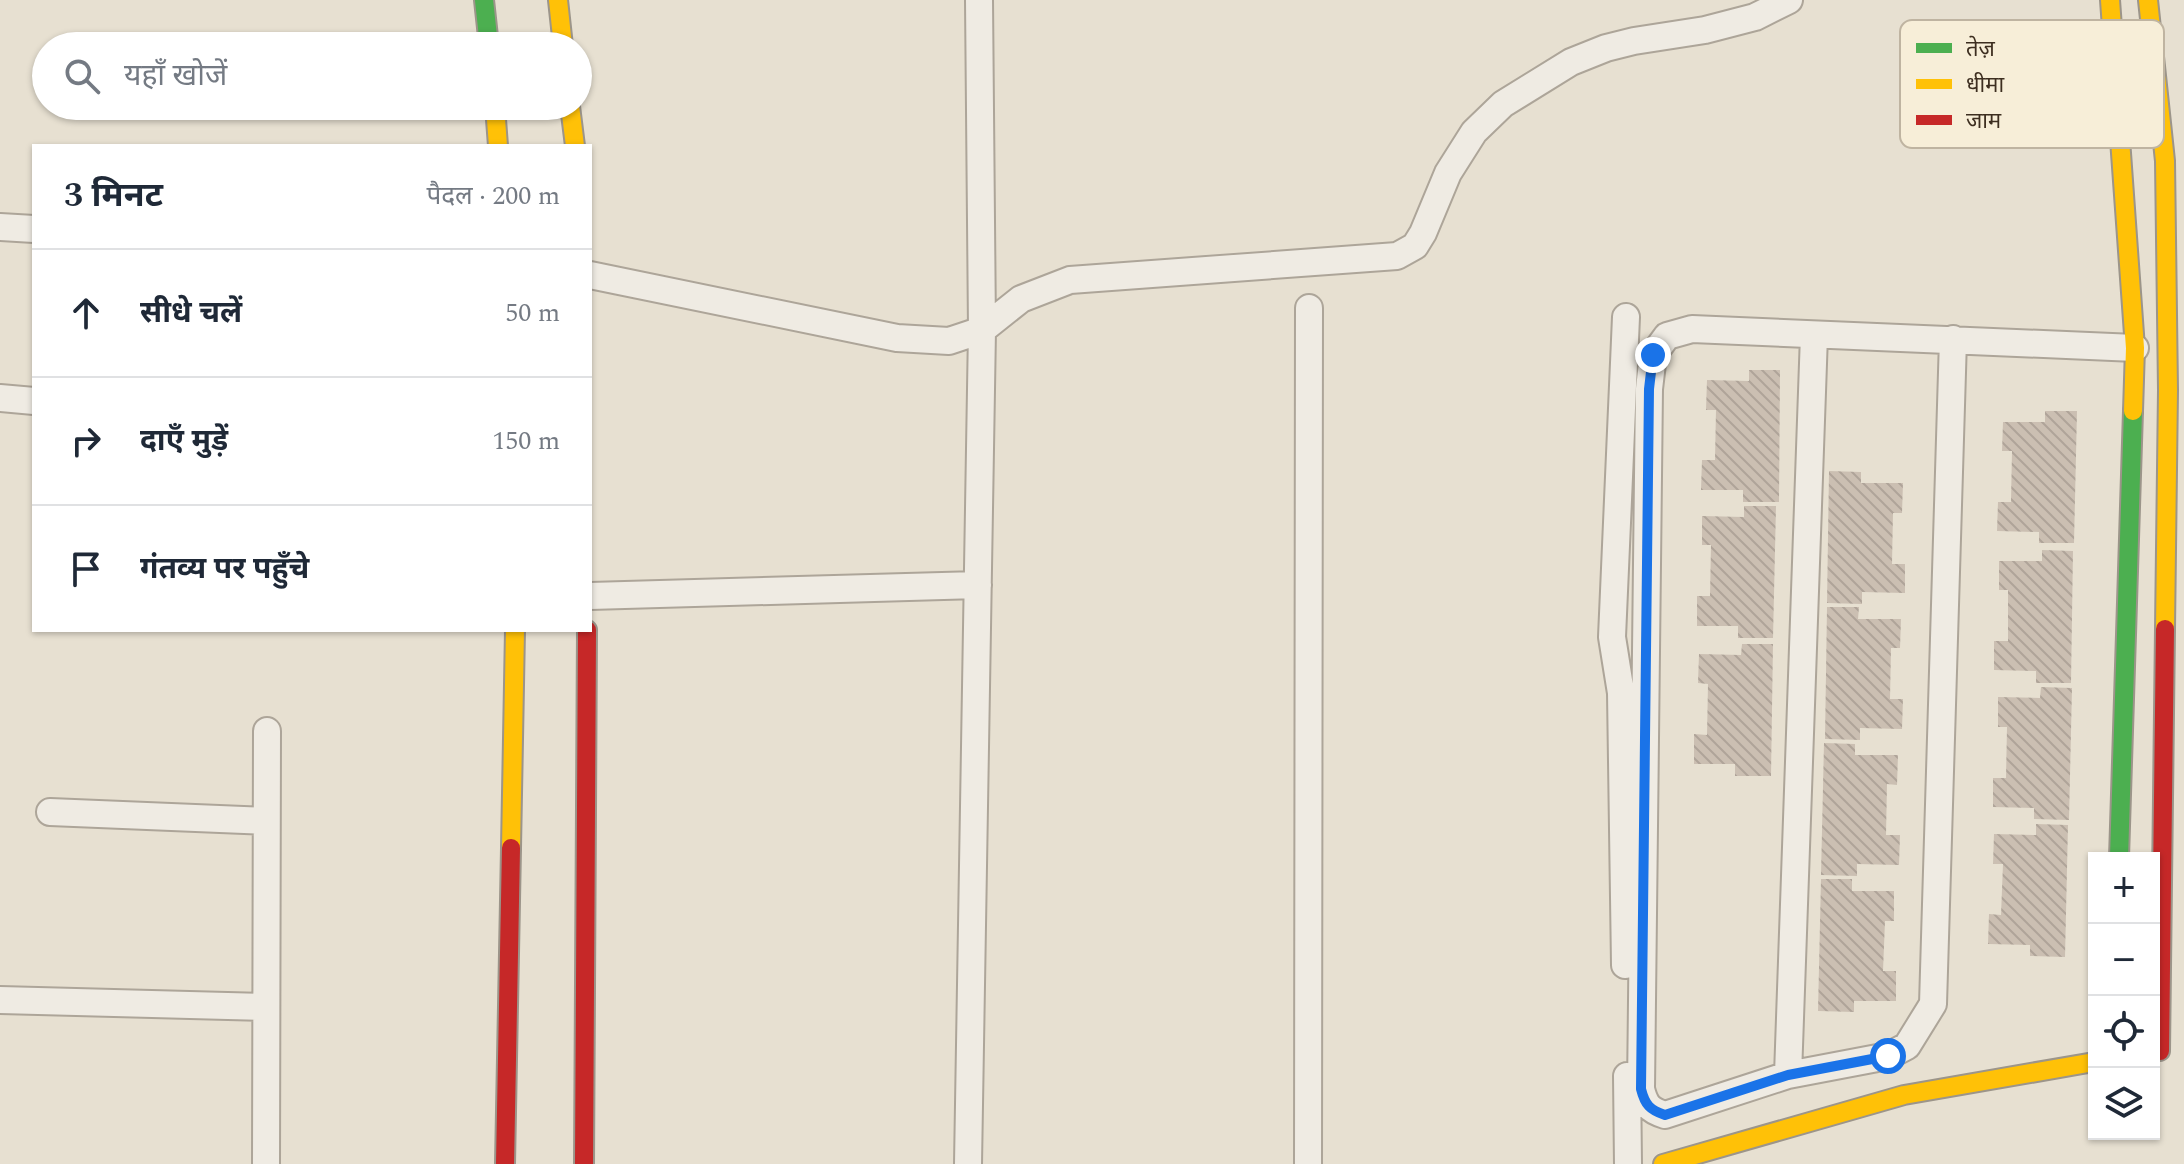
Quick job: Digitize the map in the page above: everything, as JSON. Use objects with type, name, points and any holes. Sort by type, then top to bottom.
[{"type":"street","points":[[484,0],[487,32]]},
{"type":"street","points":[[558,0],[561,32]]},
{"type":"street","points":[[968,1164],[982,330],[979,0]]},
{"type":"street","points":[[592,275],[897,338],[949,341],[982,330],[1021,299],[1070,280],[1397,256],[1415,246],[1454,163],[1474,132],[1503,104],[1571,62],[1606,48],[1705,30],[1755,17],[1789,0]]},
{"type":"street","points":[[2110,0],[2111,20]]},
{"type":"street","points":[[2148,0],[2150,20]]},
{"type":"street","points":[[496,120],[498,144]]},
{"type":"street","points":[[572,120],[575,144]]},
{"type":"street","points":[[2119,852],[2135,348],[2121,148]]},
{"type":"street","points":[[2162,1051],[2174,672],[2164,148]]},
{"type":"street","points":[[0,227],[32,229]]},
{"type":"street","points":[[1308,1164],[1309,308]]},
{"type":"street","points":[[1626,317],[1612,637],[1621,693],[1628,1164]]},
{"type":"street","points":[[1953,339],[1933,1004],[1907,1046],[1888,1056],[1788,1075],[1665,1115],[1652,1111],[1645,1103],[1641,1089],[1649,389],[1653,355],[1667,336],[1692,329],[1953,339],[2135,348]]},
{"type":"street","points":[[1788,1075],[1814,335]]},
{"type":"street","points":[[0,398],[32,401]]},
{"type":"street","points":[[592,596],[978,585]]},
{"type":"street","points":[[505,1164],[515,632]]},
{"type":"street","points":[[584,1164],[587,632]]},
{"type":"street","points":[[266,1164],[267,731]]},
{"type":"street","points":[[50,812],[266,821]]},
{"type":"street","points":[[0,1000],[266,1007]]},
{"type":"street","points":[[1663,1164],[1904,1095],[2088,1063]]},
{"type":"building","points":[[1749,370],[1780,370],[1779,502],[1743,502],[1743,490],[1701,490],[1702,460],[1715,460],[1716,410],[1706,410],[1707,380],[1749,381]]},
{"type":"building","points":[[2045,411],[2077,411],[2074,543],[2039,543],[2039,532],[1997,531],[1998,502],[2011,502],[2012,451],[2002,451],[2003,422],[2045,422]]},
{"type":"building","points":[[1829,471],[1861,472],[1861,483],[1903,483],[1902,513],[1893,513],[1892,564],[1905,564],[1905,593],[1862,592],[1862,604],[1827,603]]},
{"type":"building","points":[[1744,506],[1776,506],[1773,638],[1738,638],[1738,626],[1697,626],[1697,596],[1710,596],[1711,545],[1702,545],[1702,516],[1744,517]]},
{"type":"building","points":[[2042,550],[2073,551],[2071,683],[2036,683],[2036,671],[1994,670],[1994,641],[2008,641],[2008,590],[1999,590],[1999,561],[2042,561]]},
{"type":"building","points":[[1827,607],[1859,607],[1858,619],[1901,619],[1900,648],[1891,648],[1890,699],[1903,699],[1902,729],[1860,728],[1860,740],[1825,739]]},
{"type":"building","points":[[1742,644],[1773,644],[1771,776],[1735,776],[1735,764],[1694,764],[1694,734],[1707,735],[1708,684],[1698,683],[1699,654],[1741,655]]},
{"type":"building","points":[[2041,687],[2072,688],[2069,820],[2034,819],[2034,808],[1993,807],[1993,778],[2006,778],[2007,727],[1998,727],[1998,697],[2040,698]]},
{"type":"building","points":[[1824,743],[1855,744],[1855,755],[1898,755],[1897,785],[1887,784],[1886,835],[1900,835],[1899,865],[1857,864],[1857,876],[1821,875]]},
{"type":"building","points":[[2036,824],[2068,825],[2065,957],[2030,956],[2030,945],[1988,944],[1989,914],[2001,915],[2003,864],[1993,864],[1994,834],[2036,835]]},
{"type":"building","points":[[1821,879],[1852,879],[1852,891],[1894,891],[1894,921],[1885,921],[1883,971],[1896,971],[1896,1001],[1854,1001],[1854,1012],[1818,1011]]},
{"type":"traffic: fast","points":[[484,0],[487,32]]},
{"type":"traffic: fast","points":[[2119,852],[2133,411]]},
{"type":"traffic: slow","points":[[558,0],[561,32]]},
{"type":"traffic: slow","points":[[2110,0],[2111,20]]},
{"type":"traffic: slow","points":[[2148,0],[2150,20]]},
{"type":"traffic: slow","points":[[496,120],[498,144]]},
{"type":"traffic: slow","points":[[572,120],[575,144]]},
{"type":"traffic: slow","points":[[2121,148],[2135,348],[2133,411]]},
{"type":"traffic: slow","points":[[2164,148],[2168,390],[2165,629]]},
{"type":"traffic: slow","points":[[511,848],[515,632]]},
{"type":"traffic: slow","points":[[1663,1164],[1904,1095],[2088,1063]]},
{"type":"traffic: jam","points":[[2160,1051],[2165,629]]},
{"type":"traffic: jam","points":[[584,1164],[587,632]]},
{"type":"traffic: jam","points":[[505,1164],[511,848]]},
{"type":"route","points":[[1653,355],[1649,389],[1641,1089],[1645,1103],[1652,1111],[1665,1115],[1788,1075],[1888,1056]]}]
